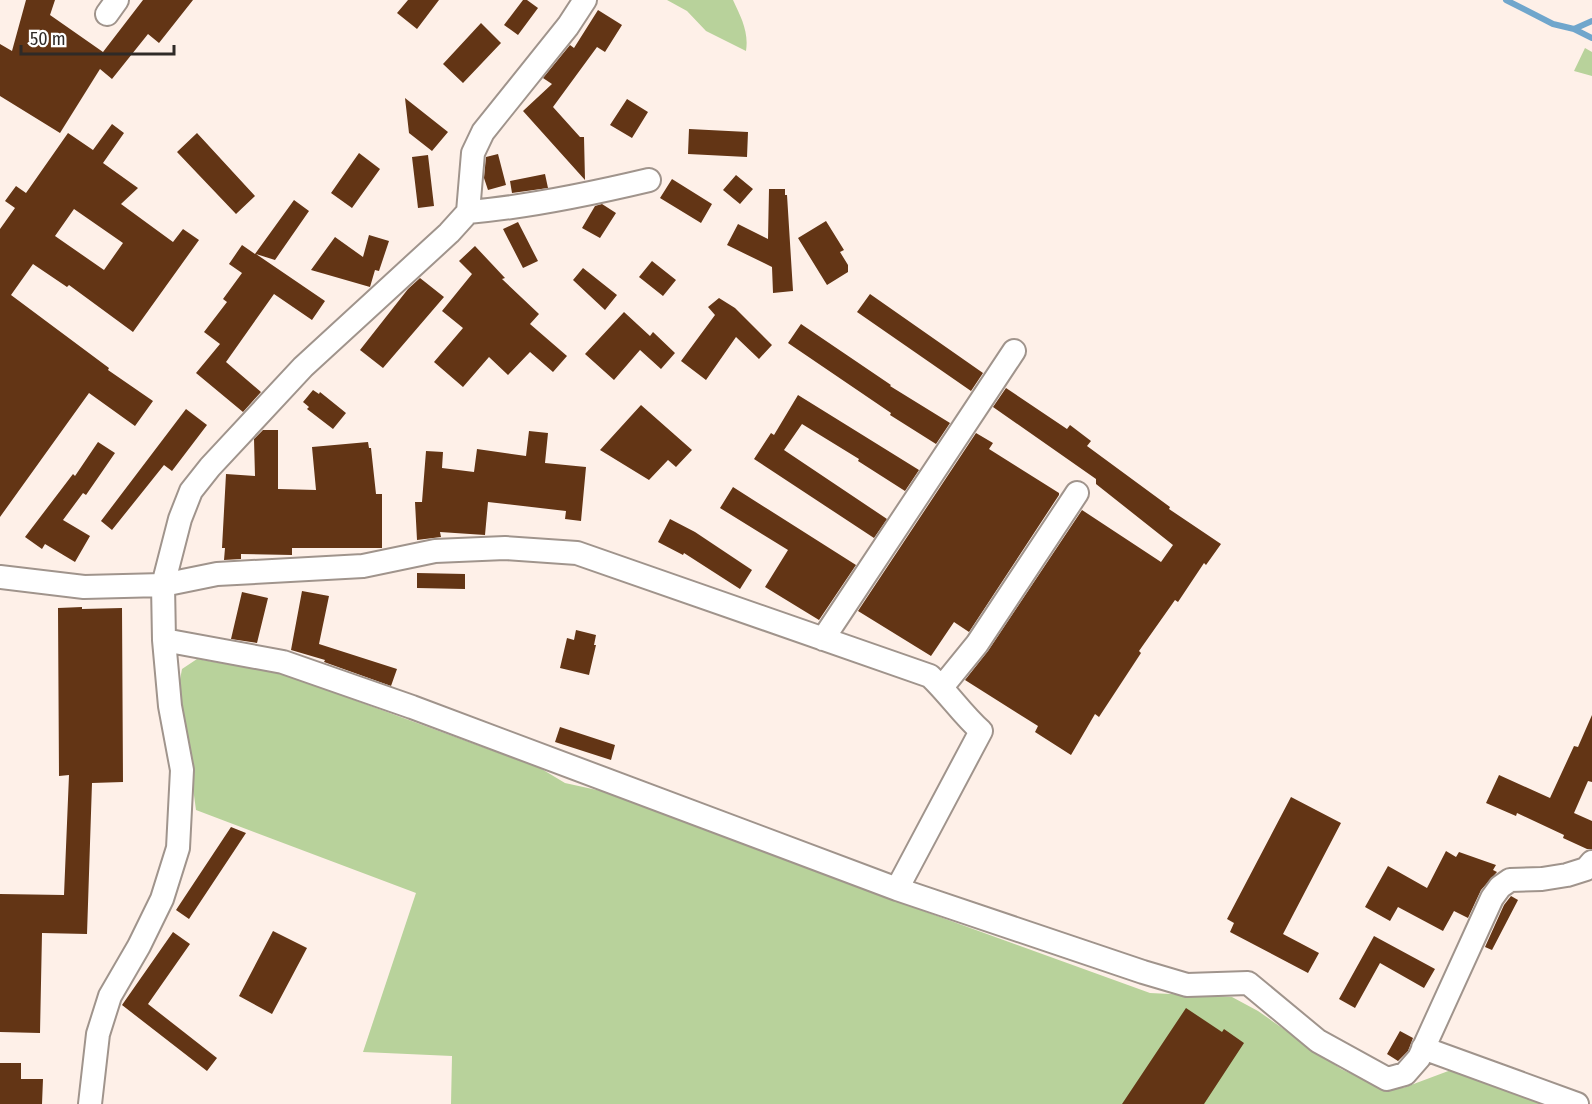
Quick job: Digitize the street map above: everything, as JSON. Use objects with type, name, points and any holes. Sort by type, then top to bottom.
[{"type":"street","points":[[90,1104],[98,1034],[110,996],[139,946],[162,899],[178,848],[182,770],[170,706],[164,640],[163,585],[180,519],[191,491],[210,466],[303,367],[449,233],[468,212],[473,153],[483,132],[568,26],[585,0]]},
{"type":"street","points":[[468,212],[493,210],[605,191],[649,180]]},
{"type":"street","points":[[823,639],[1014,351]]},
{"type":"street","points":[[942,687],[977,644],[1077,493]]},
{"type":"street","points":[[0,577],[84,587],[163,585],[217,574],[363,566],[435,550],[506,548],[578,554],[930,676],[942,687],[965,717],[981,731],[897,889]]},
{"type":"street","points":[[164,640],[284,662],[423,711],[897,889],[1143,972],[1186,985],[1248,983],[1318,1041],[1387,1079],[1405,1074],[1419,1058],[1492,898],[1500,887],[1510,880],[1542,879],[1567,875],[1586,869],[1592,862]]},
{"type":"street","points":[[1424,1048],[1577,1104]]},
{"type":"green space","points":[[667,0],[733,0],[745,31],[746,51],[706,31],[687,11]]},
{"type":"green space","points":[[1585,48],[1592,52],[1592,76],[1574,71]]},
{"type":"green space","points":[[197,659],[283,674],[540,768],[565,783],[606,792],[882,896],[1150,993],[1232,997],[1258,1011],[1341,1069],[1378,1086],[1403,1088],[1451,1070],[1549,1104],[451,1104],[452,1056],[363,1052],[416,893],[196,810],[179,685],[182,669]]},
{"type":"building","points":[[26,0],[55,0],[50,15],[103,52],[143,0],[193,0],[159,43],[148,34],[112,79],[100,69],[60,133],[0,96],[0,44],[12,51]]},
{"type":"building","points":[[408,0],[439,0],[417,29],[397,13]]},
{"type":"building","points":[[523,0],[527,0],[538,8],[518,35],[504,25]]},
{"type":"building","points":[[598,10],[622,25],[605,52],[597,47],[553,107],[580,137],[584,137],[585,180],[523,111],[552,84],[543,78],[570,45],[574,48]]},
{"type":"building","points":[[481,23],[501,43],[463,83],[443,64]]},
{"type":"building","points":[[405,98],[448,132],[432,151],[409,133]]},
{"type":"building","points":[[627,99],[648,112],[632,138],[610,125]]},
{"type":"building","points":[[112,124],[124,133],[103,163],[138,188],[121,204],[173,242],[183,229],[199,240],[133,332],[69,285],[67,287],[33,264],[11,295],[109,368],[108,370],[153,401],[135,426],[89,393],[0,517],[0,229],[15,208],[5,201],[16,186],[26,193],[68,133],[93,150]],"holes":[[[74,209],[123,243],[104,270],[55,236]]]},
{"type":"building","points":[[689,129],[748,132],[747,157],[688,154]]},
{"type":"building","points":[[197,133],[255,196],[236,214],[177,152]]},
{"type":"building","points":[[359,153],[380,169],[352,208],[331,193]]},
{"type":"building","points":[[498,154],[506,185],[488,190],[484,178],[486,157]]},
{"type":"building","points":[[428,155],[434,206],[418,208],[412,157]]},
{"type":"building","points":[[545,174],[548,188],[512,193],[510,181]]},
{"type":"building","points":[[736,175],[753,189],[740,204],[723,190]]},
{"type":"building","points":[[672,179],[712,204],[701,223],[660,198]]},
{"type":"building","points":[[769,189],[785,189],[785,195],[787,195],[793,291],[773,293],[772,267],[727,245],[738,224],[768,239]]},
{"type":"building","points":[[294,200],[309,211],[275,260],[256,254],[325,301],[312,320],[274,294],[226,362],[261,392],[243,412],[196,373],[220,344],[204,332],[227,302],[223,299],[242,273],[229,264],[242,245],[255,254]]},
{"type":"building","points":[[602,204],[616,213],[600,238],[582,228],[595,206]]},
{"type":"building","points":[[826,221],[844,250],[840,252],[848,265],[848,272],[827,285],[798,238]]},
{"type":"building","points":[[518,222],[538,261],[523,268],[503,229]]},
{"type":"building","points":[[369,235],[389,241],[379,271],[375,270],[370,287],[311,270],[335,237],[363,257]]},
{"type":"building","points":[[475,246],[505,278],[502,279],[539,314],[530,324],[567,356],[553,372],[530,352],[508,375],[489,357],[463,387],[434,362],[463,328],[442,311],[472,274],[459,261]]},
{"type":"building","points":[[652,261],[676,280],[663,296],[639,277]]},
{"type":"building","points":[[583,268],[617,295],[605,310],[573,280]]},
{"type":"building","points":[[420,278],[444,297],[383,368],[360,350],[408,289]]},
{"type":"building","points":[[870,294],[983,373],[971,391],[857,312]]},
{"type":"building","points":[[719,298],[735,308],[772,345],[759,359],[736,337],[706,380],[681,361],[715,315],[708,307]]},
{"type":"building","points":[[624,312],[650,336],[653,332],[675,353],[661,369],[640,350],[614,380],[585,354]]},
{"type":"building","points":[[801,324],[890,386],[950,423],[936,444],[890,415],[891,413],[788,343]]},
{"type":"building","points":[[1006,388],[1067,429],[1070,425],[1091,441],[1087,446],[1170,507],[1169,509],[1221,544],[1206,565],[1204,563],[1178,602],[1175,600],[1139,651],[1141,653],[1099,717],[1095,714],[1071,755],[1035,732],[1038,726],[965,680],[988,651],[1082,510],[1161,562],[1173,545],[1096,484],[1096,479],[993,407]]},
{"type":"building","points":[[313,390],[319,394],[320,392],[346,413],[333,429],[307,409],[309,407],[303,402]]},
{"type":"building","points":[[798,395],[919,470],[905,491],[802,424],[784,450],[887,519],[874,538],[754,459],[771,433],[774,435]]},
{"type":"building","points":[[641,405],[692,450],[676,467],[668,460],[649,480],[600,450]]},
{"type":"building","points":[[186,409],[207,425],[172,471],[164,465],[112,530],[101,521]]},
{"type":"building","points":[[263,430],[278,430],[278,489],[316,490],[312,447],[368,442],[371,448],[376,494],[382,494],[382,548],[292,548],[292,555],[241,554],[241,559],[224,560],[225,548],[222,548],[226,474],[255,476],[254,439]]},
{"type":"building","points":[[529,431],[548,433],[545,463],[586,467],[581,521],[565,519],[566,511],[488,502],[485,535],[440,532],[441,537],[417,540],[415,502],[422,502],[426,451],[443,452],[442,468],[474,472],[477,449],[526,456]]},
{"type":"building","points":[[976,433],[993,443],[989,449],[1059,495],[969,632],[954,622],[931,656],[858,611]]},
{"type":"building","points":[[98,442],[115,453],[86,495],[83,493],[63,520],[90,536],[75,562],[45,544],[42,549],[25,537],[73,474],[75,476]]},
{"type":"building","points":[[733,487],[856,565],[819,620],[765,587],[788,550],[720,508]]},
{"type":"building","points":[[670,519],[695,532],[752,570],[740,589],[684,553],[683,555],[658,542]]},
{"type":"building","points":[[417,573],[465,574],[465,589],[417,588]]},
{"type":"building","points":[[302,591],[329,596],[319,644],[397,669],[391,686],[324,662],[325,660],[291,650]]},
{"type":"building","points":[[242,592],[268,598],[257,643],[231,639]]},
{"type":"building","points":[[82,607],[82,609],[122,608],[123,782],[92,783],[87,934],[42,933],[40,1033],[0,1032],[0,894],[64,895],[69,775],[59,776],[58,608]]},
{"type":"building","points":[[576,630],[596,635],[589,675],[560,668],[567,638],[574,640]]},
{"type":"building","points":[[1592,715],[1592,782],[1588,781],[1574,813],[1592,821],[1592,849],[1563,838],[1564,835],[1517,813],[1516,816],[1486,803],[1499,775],[1550,798],[1574,746],[1578,747]]},
{"type":"building","points":[[560,727],[615,745],[611,760],[555,742]]},
{"type":"building","points":[[1291,797],[1341,823],[1283,934],[1319,953],[1308,973],[1230,932],[1234,923],[1227,919]]},
{"type":"building","points":[[231,827],[246,833],[189,919],[176,910]]},
{"type":"building","points":[[1446,851],[1456,857],[1459,852],[1496,865],[1493,870],[1497,872],[1481,890],[1468,918],[1454,911],[1443,931],[1398,907],[1390,921],[1365,907],[1388,866],[1427,888]]},
{"type":"building","points":[[1511,896],[1518,900],[1492,950],[1485,947],[1504,905]]},
{"type":"building","points":[[273,931],[307,948],[272,1014],[239,996]]},
{"type":"building","points":[[173,932],[190,944],[148,1004],[217,1058],[207,1071],[122,1005]]},
{"type":"building","points":[[1374,936],[1435,969],[1424,988],[1380,963],[1355,1008],[1339,999]]},
{"type":"building","points":[[1186,1008],[1222,1032],[1224,1029],[1244,1043],[1204,1104],[1122,1104]]},
{"type":"building","points":[[1400,1031],[1413,1038],[1408,1051],[1398,1061],[1387,1054]]},
{"type":"building","points":[[0,1063],[21,1063],[21,1079],[43,1079],[42,1104],[0,1104]]},
{"type":"waterway","points":[[1506,0],[1553,24],[1574,29],[1592,38]]},
{"type":"waterway","points":[[1574,29],[1592,21]]}]
